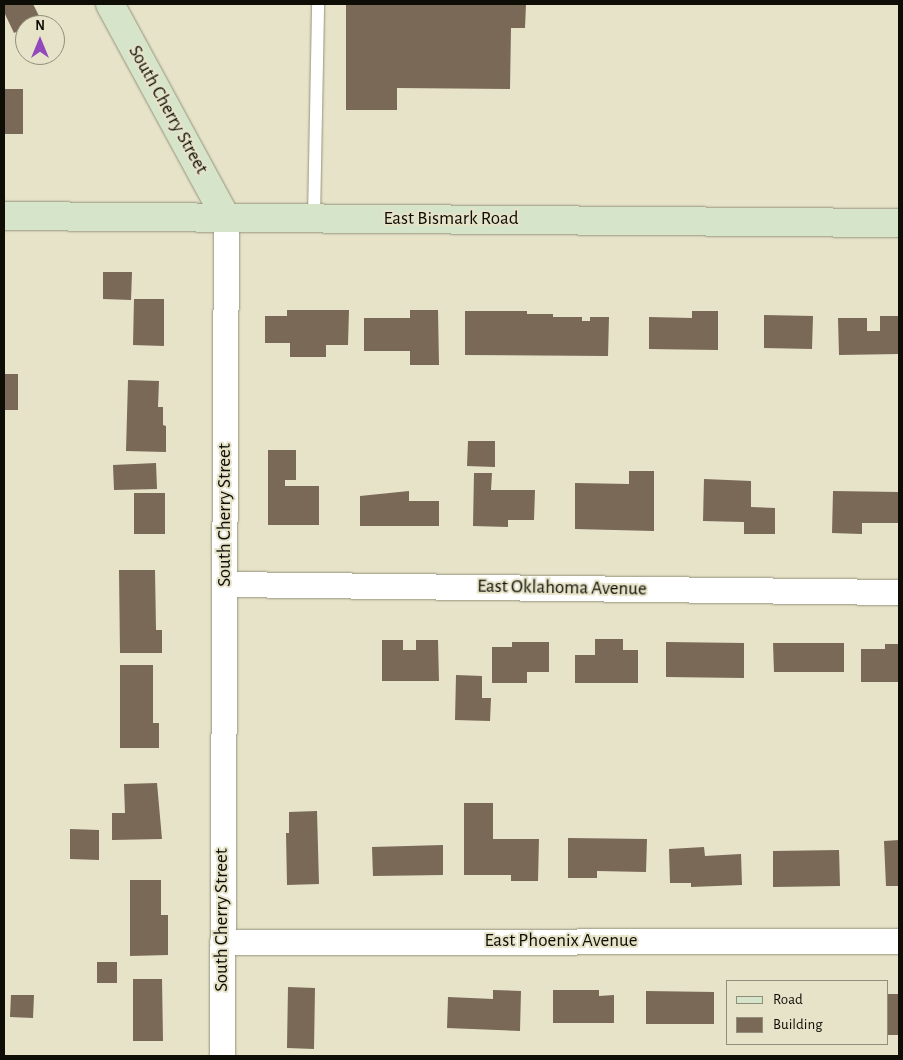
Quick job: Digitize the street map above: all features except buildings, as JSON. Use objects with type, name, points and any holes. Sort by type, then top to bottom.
[{"type":"street","name":"South Cherry Street","points":[[110,4],[226,218],[222,1056]]},
{"type":"street","name":"East Bismark Road","points":[[4,216],[899,223]]},
{"type":"street","name":"East Oklahoma Avenue","points":[[224,584],[899,592]]},
{"type":"street","name":"East Phoenix Avenue","points":[[222,942],[899,941]]},
{"type":"lane","points":[[314,218],[318,4]]}]
